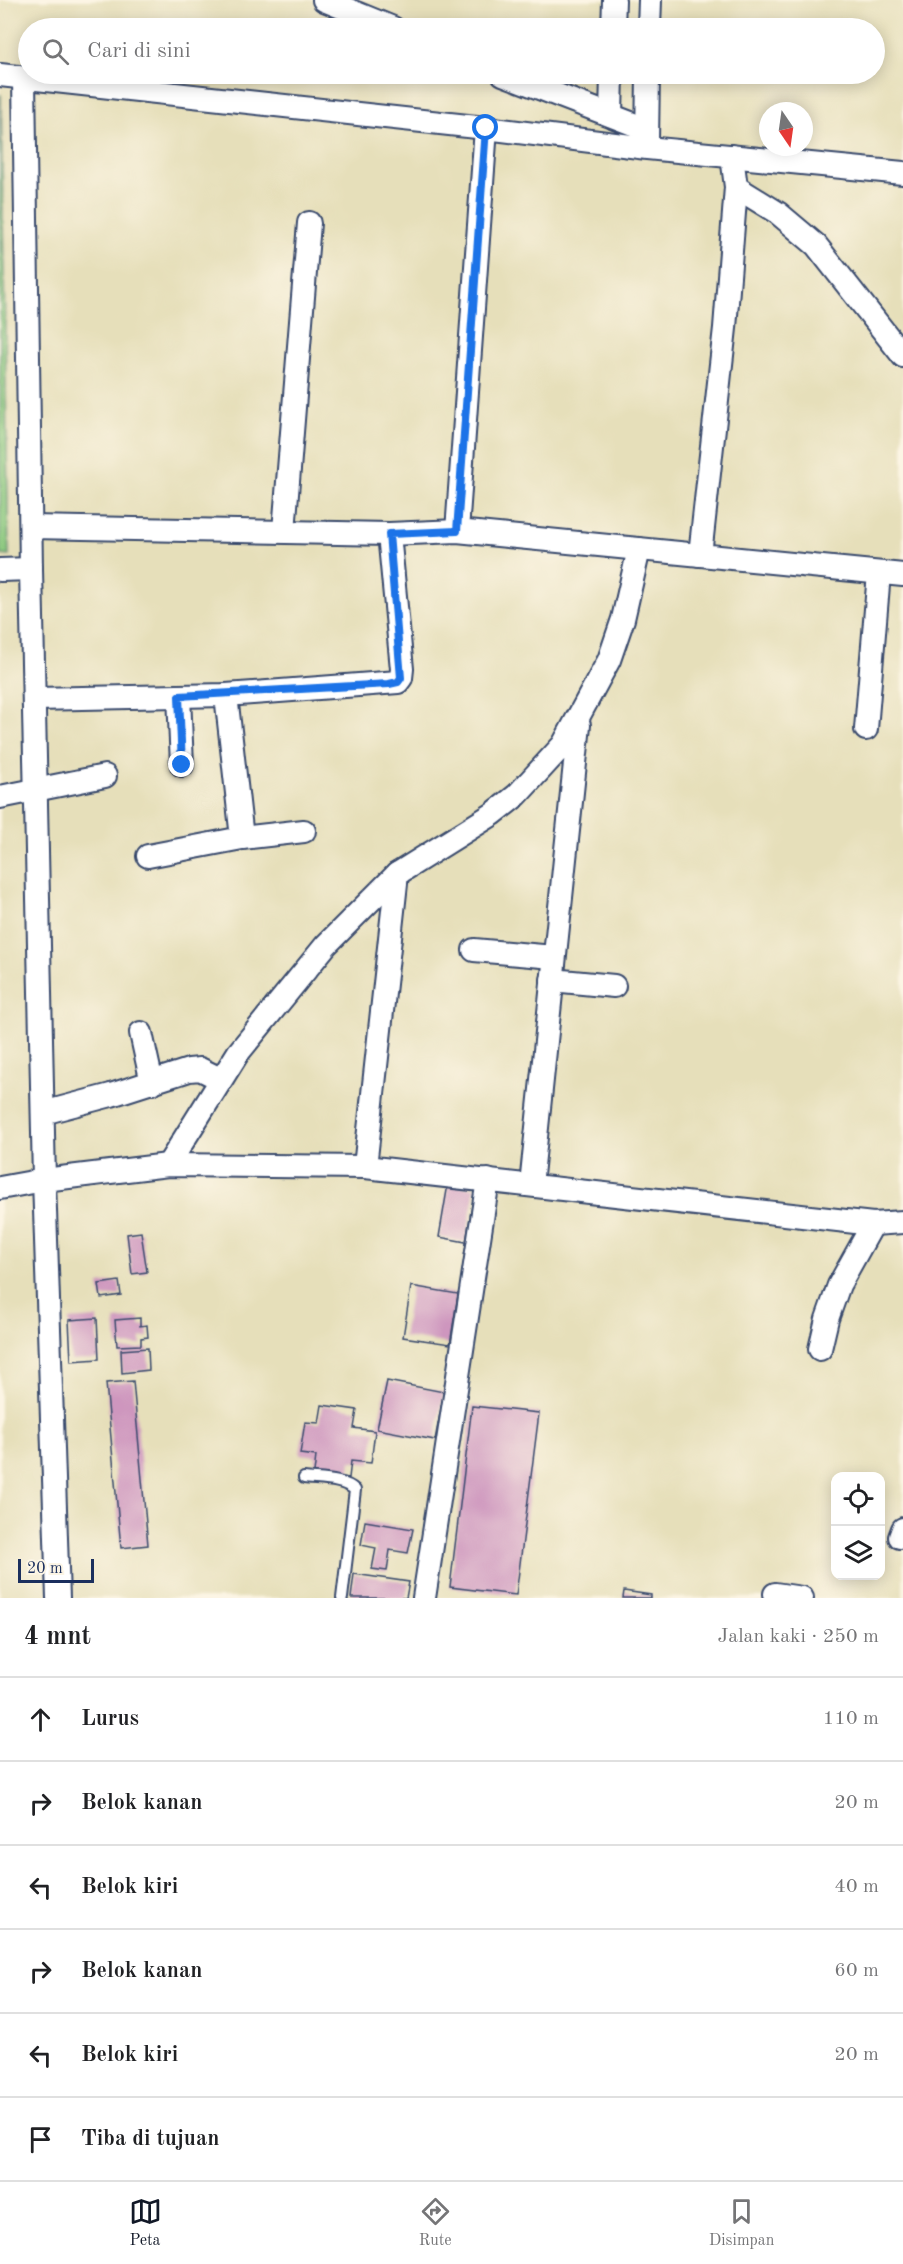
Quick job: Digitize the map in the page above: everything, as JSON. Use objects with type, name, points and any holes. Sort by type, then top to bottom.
[{"type":"street","points":[[324,0],[368,18]]},
{"type":"street","points":[[614,0],[614,18]]},
{"type":"street","points":[[650,0],[650,18]]},
{"type":"street","points":[[0,75],[18,77]]},
{"type":"street","points":[[24,84],[31,569],[44,1180],[58,1598]]},
{"type":"street","points":[[79,84],[486,128],[647,138],[732,156],[903,172]]},
{"type":"street","points":[[529,84],[611,115],[647,138]]},
{"type":"street","points":[[611,115],[612,84]]},
{"type":"street","points":[[647,138],[648,84]]},
{"type":"street","points":[[457,531],[486,128]]},
{"type":"street","points":[[700,555],[725,328],[736,187],[732,156]]},
{"type":"street","points":[[736,187],[778,213],[816,245],[903,356]]},
{"type":"street","points":[[284,531],[309,223]]},
{"type":"street","points":[[31,527],[389,534],[457,531],[903,575]]},
{"type":"street","points":[[35,699],[226,695],[398,682],[402,669],[389,534]]},
{"type":"street","points":[[168,1165],[220,1079],[245,1044],[326,945],[397,874],[493,814],[517,795],[563,745],[609,660],[623,619],[639,549]]},
{"type":"street","points":[[0,570],[31,569]]},
{"type":"street","points":[[866,729],[879,573]]},
{"type":"street","points":[[226,695],[242,838]]},
{"type":"street","points":[[179,696],[182,765]]},
{"type":"street","points":[[531,1185],[579,718]]},
{"type":"street","points":[[0,797],[105,776]]},
{"type":"street","points":[[148,856],[242,838],[304,831]]},
{"type":"street","points":[[365,1167],[397,874]]},
{"type":"street","points":[[474,951],[554,957]]},
{"type":"street","points":[[552,980],[614,986]]},
{"type":"street","points":[[141,1033],[152,1083]]},
{"type":"street","points":[[43,1113],[152,1083],[189,1070],[200,1069],[220,1079]]},
{"type":"street","points":[[0,1188],[44,1180],[168,1165],[365,1167],[873,1224],[903,1222]]},
{"type":"street","points":[[424,1598],[488,1180]]},
{"type":"street","points":[[820,1349],[827,1319],[839,1285],[873,1224]]},
{"type":"street","points":[[775,1594],[802,1598]]},
{"type":"lane","points":[[304,1478],[344,1484],[355,1490],[342,1598]]},
{"type":"green space","points":[[1,95],[9,556],[0,555]]},
{"type":"building","points":[[448,1184],[475,1188],[466,1242],[439,1237]]},
{"type":"building","points":[[141,1232],[147,1272],[132,1274],[127,1234]]},
{"type":"building","points":[[119,1281],[121,1295],[101,1298],[99,1284]]},
{"type":"building","points":[[411,1286],[458,1294],[450,1344],[403,1337]]},
{"type":"building","points":[[97,1318],[99,1359],[71,1361],[69,1320]]},
{"type":"building","points":[[140,1318],[140,1326],[147,1325],[148,1337],[141,1338],[141,1345],[117,1346],[115,1320]]},
{"type":"building","points":[[148,1348],[149,1370],[122,1373],[121,1350]]},
{"type":"building","points":[[133,1381],[148,1545],[121,1548],[106,1383]]},
{"type":"building","points":[[387,1381],[444,1392],[435,1440],[377,1429]]},
{"type":"building","points":[[322,1405],[357,1410],[354,1428],[375,1431],[371,1463],[351,1461],[349,1478],[314,1473],[316,1456],[300,1454],[305,1422],[319,1423]]},
{"type":"building","points":[[472,1406],[539,1413],[516,1595],[450,1587]]},
{"type":"building","points":[[365,1521],[413,1529],[408,1553],[390,1550],[387,1571],[372,1569],[376,1548],[361,1545]]},
{"type":"building","points":[[354,1574],[409,1582],[406,1598],[351,1598]]},
{"type":"building","points":[[624,1591],[651,1595],[651,1598],[623,1598]]},
{"type":"route","points":[[182,765],[179,696],[389,684],[398,682],[401,678],[389,534],[457,531],[486,128]]}]
